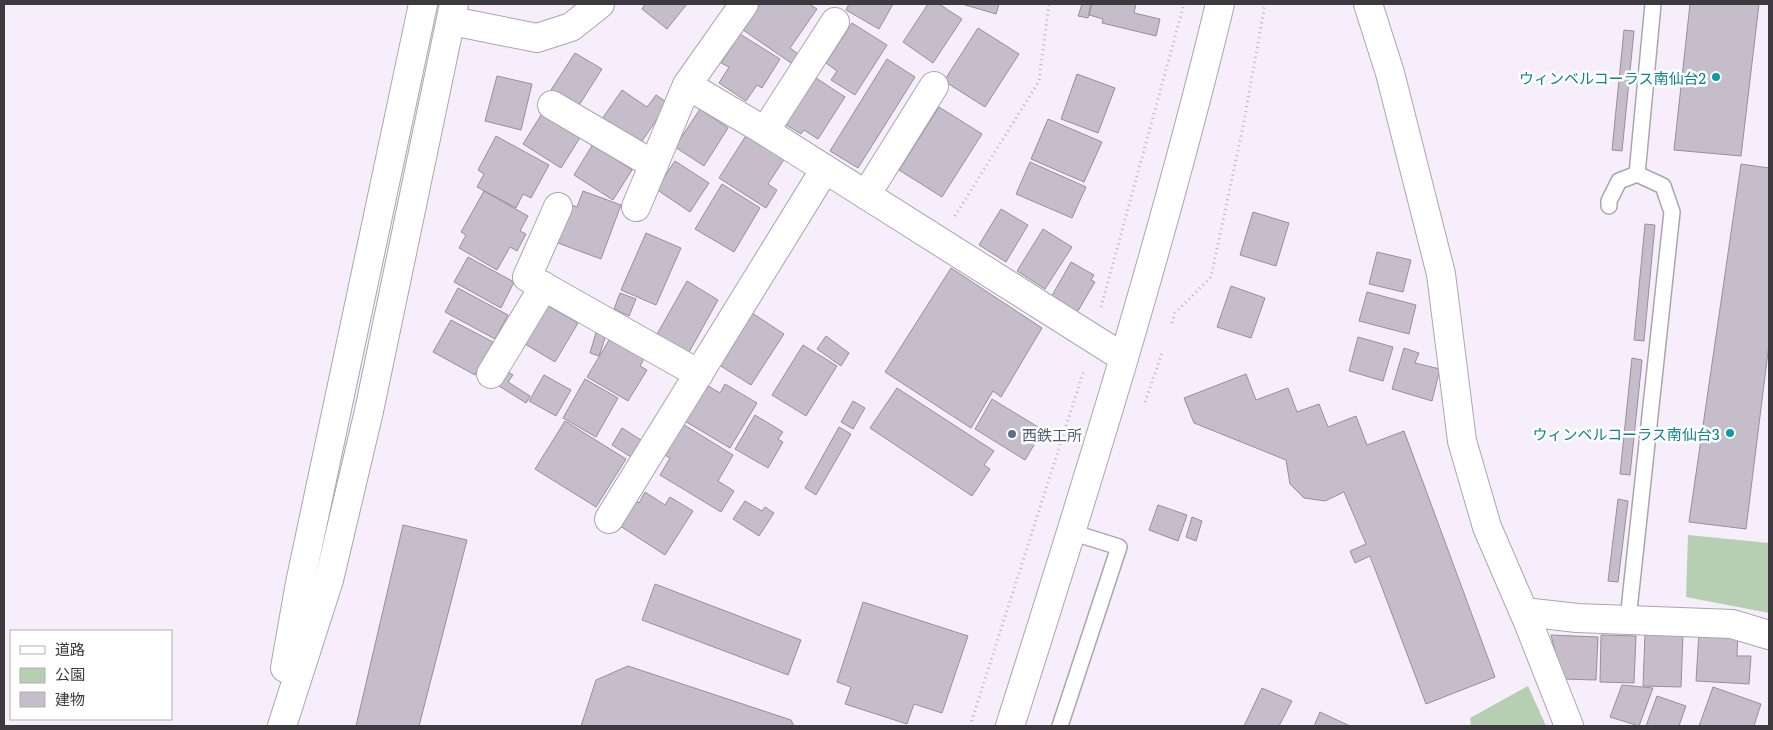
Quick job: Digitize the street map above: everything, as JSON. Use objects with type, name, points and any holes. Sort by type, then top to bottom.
[{"type":"street","points":[[275,726],[300,583],[423,4]]},
{"type":"street","points":[[282,726],[328,580],[369,411],[453,12],[538,38],[571,27],[600,4]]},
{"type":"street","points":[[636,207],[688,85],[744,4]]},
{"type":"street","points":[[1010,726],[1124,358],[1189,129],[1220,4]]},
{"type":"street","points":[[1368,4],[1390,73],[1441,274],[1462,441],[1487,527],[1524,612],[1569,726]]},
{"type":"street","points":[[765,131],[835,22]]},
{"type":"street","points":[[688,85],[765,131],[1124,358]]},
{"type":"street","points":[[866,195],[934,86]]},
{"type":"street","points":[[552,104],[654,165]]},
{"type":"street","points":[[609,519],[825,169]]},
{"type":"street","points":[[558,207],[527,277],[699,374]]},
{"type":"street","points":[[491,374],[544,286]]},
{"type":"street","points":[[1524,612],[1576,618],[1732,624],[1769,635]]},
{"type":"lane","points":[[1637,174],[1653,4]]},
{"type":"lane","points":[[1609,206],[1609,201],[1619,181],[1637,174],[1663,186],[1672,212],[1629,610],[1639,619]]},
{"type":"lane","points":[[1060,726],[1119,548],[1071,532]]},
{"type":"path","points":[[938,242],[1039,81],[1049,4]]},
{"type":"path","points":[[1098,317],[1184,4]]},
{"type":"path","points":[[1172,323],[1175,312],[1211,277],[1243,127],[1265,4]]},
{"type":"path","points":[[1142,411],[1162,350]]},
{"type":"path","points":[[970,726],[1086,362]]},
{"type":"green space","points":[[1688,535],[1769,543],[1769,613],[1686,597]]},
{"type":"green space","points":[[1528,686],[1546,726],[1471,726],[1470,718]]},
{"type":"building","points":[[645,4],[687,4],[667,29],[642,9]]},
{"type":"building","points":[[760,4],[809,4],[817,9],[790,48],[801,56],[794,65],[743,30]]},
{"type":"building","points":[[849,4],[893,4],[879,29],[846,10]]},
{"type":"building","points":[[928,4],[939,4],[962,19],[933,63],[903,42]]},
{"type":"building","points":[[962,4],[999,4],[996,14]]},
{"type":"building","points":[[1082,4],[1091,4],[1088,18],[1078,16]]},
{"type":"building","points":[[1092,4],[1136,4],[1134,13],[1160,19],[1156,36],[1102,23],[1103,19],[1089,15]]},
{"type":"building","name":"ウィンベルコーラス南仙台2","points":[[1690,4],[1759,4],[1741,156],[1674,150]]},
{"type":"building","points":[[852,23],[887,45],[855,95],[831,80],[837,71],[826,63]]},
{"type":"building","points":[[978,28],[1019,54],[985,107],[944,81]]},
{"type":"building","points":[[1624,30],[1634,31],[1622,151],[1612,150]]},
{"type":"building","points":[[740,34],[780,59],[762,88],[757,85],[746,101],[719,83],[729,67],[721,63]]},
{"type":"building","points":[[575,53],[602,69],[576,110],[549,93]]},
{"type":"building","points":[[887,59],[915,77],[858,168],[830,151]]},
{"type":"building","points":[[1077,74],[1115,88],[1098,133],[1061,119]]},
{"type":"building","points":[[497,76],[532,84],[521,130],[485,121]]},
{"type":"building","points":[[813,76],[845,97],[818,139],[804,130],[801,134],[783,123]]},
{"type":"building","points":[[622,90],[647,107],[656,95],[668,103],[640,144],[602,119]]},
{"type":"building","points":[[939,107],[982,134],[942,197],[899,170]]},
{"type":"building","points":[[700,109],[728,128],[704,166],[675,147]]},
{"type":"building","points":[[543,112],[581,136],[561,168],[523,144]]},
{"type":"building","points":[[1048,119],[1102,142],[1084,182],[1031,159]]},
{"type":"building","points":[[747,134],[785,158],[768,184],[777,190],[766,208],[719,178]]},
{"type":"building","points":[[496,136],[549,165],[531,198],[523,194],[516,208],[477,187],[484,174],[478,170]]},
{"type":"building","points":[[593,144],[632,170],[613,200],[574,175]]},
{"type":"building","points":[[675,161],[709,183],[690,212],[656,189]]},
{"type":"building","points":[[1030,162],[1086,187],[1072,218],[1016,194]]},
{"type":"building","name":"ウィンベルコーラス南仙台3","points":[[1741,164],[1769,168],[1769,344],[1746,529],[1689,522]]},
{"type":"building","points":[[722,184],[760,208],[734,252],[695,229]]},
{"type":"building","points":[[484,191],[528,216],[520,231],[526,234],[517,251],[510,247],[497,270],[459,248],[466,235],[461,232]]},
{"type":"building","points":[[583,191],[621,205],[601,259],[555,242],[569,204],[577,207]]},
{"type":"building","points":[[1001,209],[1028,225],[1006,262],[979,245]]},
{"type":"building","points":[[1253,212],[1289,223],[1276,266],[1240,255]]},
{"type":"building","points":[[1645,224],[1655,225],[1644,341],[1634,340]]},
{"type":"building","points":[[1043,229],[1072,247],[1045,289],[1017,271]]},
{"type":"building","points":[[646,233],[681,248],[656,305],[621,290]]},
{"type":"building","points":[[1377,252],[1411,260],[1403,292],[1369,284]]},
{"type":"building","points":[[468,257],[514,282],[501,308],[454,282]]},
{"type":"building","points":[[1071,262],[1094,275],[1091,280],[1095,282],[1075,316],[1049,301]]},
{"type":"building","points":[[951,268],[1042,328],[1001,397],[993,391],[971,428],[885,372]]},
{"type":"building","points":[[687,281],[718,300],[688,354],[656,336]]},
{"type":"building","points":[[1231,286],[1265,298],[1251,338],[1217,327]]},
{"type":"building","points":[[458,288],[508,315],[495,339],[445,312]]},
{"type":"building","points":[[1367,292],[1416,305],[1409,334],[1359,321]]},
{"type":"building","points":[[620,293],[636,299],[629,316],[614,309]]},
{"type":"building","points":[[543,303],[578,323],[555,362],[520,341]]},
{"type":"building","points":[[749,311],[784,334],[751,385],[716,363]]},
{"type":"building","points":[[451,320],[493,342],[475,375],[433,352]]},
{"type":"building","points":[[597,329],[607,332],[599,356],[590,353]]},
{"type":"building","points":[[612,335],[646,355],[640,366],[647,370],[628,401],[587,377]]},
{"type":"building","points":[[826,336],[849,353],[841,366],[817,349]]},
{"type":"building","points":[[1358,337],[1393,347],[1383,381],[1349,371]]},
{"type":"building","points":[[803,345],[837,366],[806,416],[772,395]]},
{"type":"building","points":[[1404,348],[1419,353],[1415,363],[1440,369],[1432,401],[1392,389]]},
{"type":"building","points":[[1632,358],[1642,360],[1630,475],[1620,474]]},
{"type":"building","points":[[505,370],[513,375],[508,382],[530,396],[526,403],[496,384]]},
{"type":"building","points":[[1246,374],[1256,400],[1288,388],[1297,412],[1319,404],[1328,427],[1356,416],[1367,445],[1404,431],[1495,677],[1426,704],[1370,556],[1355,563],[1350,551],[1366,544],[1344,492],[1325,501],[1304,498],[1290,484],[1286,460],[1194,423],[1184,398]]},
{"type":"building","points":[[544,375],[571,390],[556,416],[529,401]]},
{"type":"building","points":[[585,379],[618,398],[596,437],[563,418]]},
{"type":"building","points":[[705,384],[720,393],[725,384],[757,403],[730,448],[683,420]]},
{"type":"building","points":[[897,388],[994,451],[984,465],[990,469],[972,496],[870,428]]},
{"type":"building","points":[[992,399],[1043,430],[1025,460],[975,429]]},
{"type":"building","points":[[853,401],[865,408],[853,429],[841,422]]},
{"type":"building","points":[[755,415],[783,432],[778,439],[783,442],[768,468],[735,449]]},
{"type":"building","points":[[565,421],[626,459],[596,507],[535,469]]},
{"type":"building","points":[[681,423],[733,455],[718,481],[734,491],[721,512],[660,475],[670,458],[663,454]]},
{"type":"building","points":[[839,427],[851,434],[816,495],[805,488]]},
{"type":"building","points":[[622,428],[641,440],[631,457],[612,445]]},
{"type":"building","points":[[645,492],[665,505],[670,497],[693,511],[665,555],[614,522],[630,498],[639,503]]},
{"type":"building","points":[[1618,499],[1628,501],[1618,582],[1608,581]]},
{"type":"building","points":[[745,501],[762,511],[765,507],[774,513],[759,536],[733,519]]},
{"type":"building","points":[[1158,505],[1187,515],[1178,541],[1149,530]]},
{"type":"building","points":[[1192,517],[1202,521],[1196,541],[1186,537]]},
{"type":"building","points":[[403,525],[467,540],[419,726],[356,726]]},
{"type":"building","points":[[655,584],[801,640],[788,675],[642,620]]},
{"type":"building","points":[[863,602],[968,636],[942,713],[914,704],[907,724],[845,704],[851,687],[837,682]]},
{"type":"building","points":[[1699,632],[1738,634],[1737,656],[1751,656],[1749,684],[1696,681]]},
{"type":"building","points":[[1645,633],[1683,634],[1681,687],[1643,686]]},
{"type":"building","points":[[1551,635],[1598,637],[1596,680],[1562,679]]},
{"type":"building","points":[[1601,635],[1636,636],[1634,683],[1600,682]]},
{"type":"building","points":[[628,666],[791,720],[794,726],[581,726],[596,680]]},
{"type":"building","points":[[1622,685],[1653,688],[1639,726],[1610,717]]},
{"type":"building","points":[[1713,687],[1761,704],[1754,726],[1699,726]]},
{"type":"building","points":[[1262,688],[1292,701],[1279,726],[1244,726]]},
{"type":"building","points":[[1657,696],[1686,706],[1679,726],[1646,726]]},
{"type":"building","points":[[1320,712],[1350,726],[1314,726]]},
{"type":"place","name":"ウィンベルコーラス南仙台2","points":[[1716,77]]},
{"type":"place","name":"ウィンベルコーラス南仙台3","points":[[1730,433]]},
{"type":"place","name":"西鉄工所","points":[[1012,434]]}]
